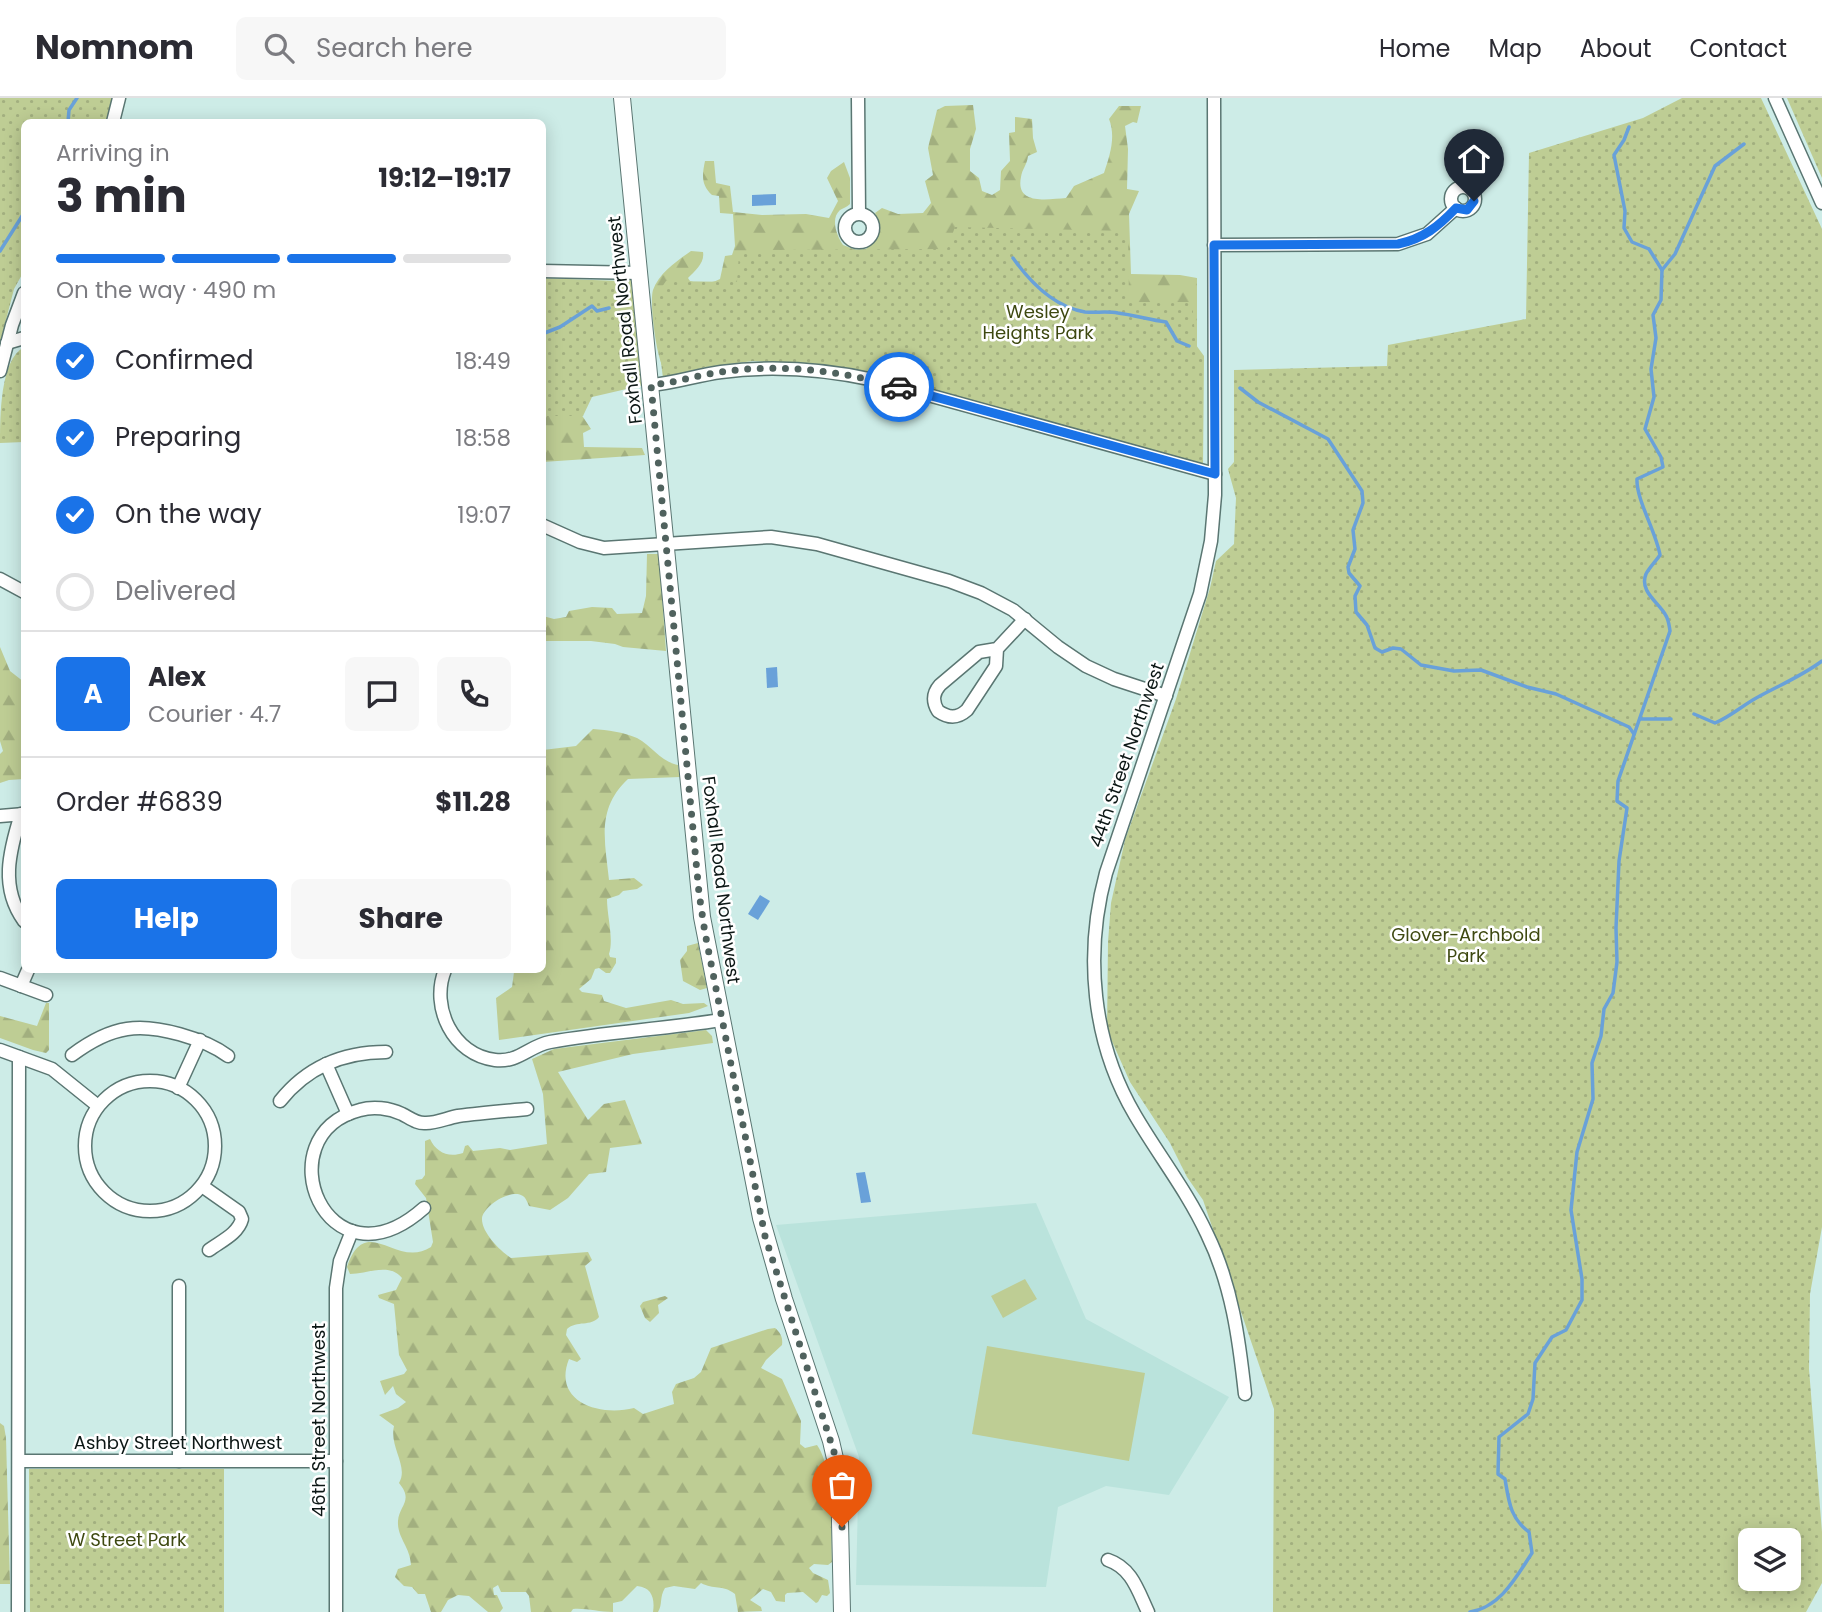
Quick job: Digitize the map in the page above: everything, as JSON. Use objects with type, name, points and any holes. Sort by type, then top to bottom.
[{"type":"main road","name":"Foxhall Road Northwest","points":[[622,98],[699,893],[721,1020],[765,1236],[831,1440],[839,1476],[842,1612]]},
{"type":"street","points":[[114,119],[120,98]]},
{"type":"street","points":[[858,98],[859,213]]},
{"type":"street","name":"44th Street Northwest","points":[[1214,98],[1213,528],[1205,574],[1102,887],[1095,937],[1095,993],[1103,1042],[1125,1097],[1189,1198],[1218,1259],[1238,1328],[1245,1394]]},
{"type":"street","points":[[1775,98],[1822,203]]},
{"type":"street","points":[[1214,245],[1398,244],[1430,232],[1456,208]]},
{"type":"street","points":[[546,271],[640,273]]},
{"type":"street","points":[[0,371],[21,302]]},
{"type":"street","points":[[7,343],[21,339]]},
{"type":"street","points":[[651,385],[719,372],[759,368],[835,373],[874,380],[1215,474]]},
{"type":"street","points":[[546,527],[580,542],[604,548],[753,538],[799,540],[965,586],[1025,619],[1086,666],[1114,679],[1166,696]]},
{"type":"street","points":[[0,579],[21,591]]},
{"type":"street","points":[[997,649],[996,666],[967,710],[952,717],[938,710],[934,698],[935,690],[979,652],[997,649],[1025,619]]},
{"type":"street","points":[[0,816],[21,814]]},
{"type":"street","points":[[21,819],[8,855],[6,871],[13,903],[21,916]]},
{"type":"street","points":[[21,986],[27,973]]},
{"type":"street","points":[[444,973],[440,994],[448,1027],[467,1049],[489,1059],[514,1059],[548,1042],[721,1020]]},
{"type":"street","points":[[0,978],[46,995]]},
{"type":"street","points":[[72,1055],[94,1041],[131,1028],[176,1033],[200,1040],[228,1056]]},
{"type":"street","points":[[178,1088],[200,1040]]},
{"type":"street","points":[[0,1050],[52,1069],[98,1106]]},
{"type":"street","points":[[280,1101],[299,1080],[326,1064],[355,1055],[386,1052]]},
{"type":"street","points":[[18,1612],[19,1057]]},
{"type":"street","points":[[326,1064],[348,1114]]},
{"type":"street","points":[[148,1082],[178,1088],[190,1095],[201,1108],[213,1131],[213,1162],[202,1186],[183,1202],[163,1210],[133,1209],[110,1197],[96,1183],[86,1156],[87,1130],[98,1106],[131,1084],[148,1082]]},
{"type":"street","points":[[425,1208],[408,1222],[383,1233],[352,1231],[335,1222],[323,1209],[313,1189],[312,1158],[321,1138],[333,1124],[361,1109],[396,1111],[421,1123],[430,1124],[463,1115],[527,1109]]},
{"type":"street","points":[[202,1186],[239,1212],[242,1219],[234,1232],[209,1250]]},
{"type":"street","name":"46th Street Northwest","points":[[336,1612],[336,1284],[340,1261],[352,1231]]},
{"type":"street","points":[[179,1286],[179,1461]]},
{"type":"street","name":"Ashby Street Northwest","points":[[19,1461],[336,1461]]},
{"type":"street","points":[[1108,1560],[1129,1574],[1147,1612]]},
{"type":"shaded area","points":[[1036,1203],[1086,1319],[1229,1397],[1169,1495],[1106,1486],[1058,1507],[1046,1587],[856,1585],[859,1457],[776,1225]]},
{"type":"green space","points":[[0,98],[112,98],[108,119],[21,119],[21,276],[14,289],[0,343]]},
{"type":"green space","name":"Glover-Archbold Park","points":[[1682,98],[1761,98],[1822,229],[1822,1227],[1810,1294],[1809,1369],[1822,1532],[1822,1583],[1806,1612],[1273,1612],[1274,1409],[1203,1200],[1130,1082],[1107,1030],[1111,903],[1125,840],[1176,699],[1216,561],[1234,544],[1236,498],[1228,469],[1234,462],[1234,370],[1387,366],[1388,345],[1526,319],[1529,153],[1643,118]]},
{"type":"green space","points":[[1787,98],[1822,98],[1822,178]]},
{"type":"green space","name":"Wesley Heights Park","points":[[973,105],[976,129],[970,149],[970,171],[979,178],[982,191],[992,195],[1000,190],[1001,171],[1010,161],[1009,133],[1015,132],[1015,117],[1032,119],[1037,152],[1028,156],[1021,186],[1023,193],[1035,199],[1066,198],[1074,186],[1104,173],[1112,139],[1109,119],[1119,106],[1141,106],[1137,123],[1125,126],[1128,149],[1127,189],[1139,191],[1129,214],[1131,274],[1197,278],[1197,455],[845,364],[759,358],[665,371],[659,356],[653,319],[652,297],[656,284],[669,268],[691,251],[703,252],[703,256],[699,266],[688,278],[690,281],[705,283],[720,279],[725,256],[732,255],[735,246],[733,214],[720,213],[719,196],[712,195],[704,184],[705,161],[714,161],[716,183],[730,186],[733,212],[762,215],[806,214],[829,218],[838,201],[827,178],[831,171],[844,162],[850,178],[850,204],[837,214],[836,228],[843,245],[856,250],[866,249],[877,232],[875,213],[882,208],[898,214],[923,213],[931,203],[925,181],[933,175],[928,148],[937,110],[945,106]]},
{"type":"green space","name":"Wesley Heights Park","points":[[955,227],[1128,231],[1129,302],[1192,302],[1196,345],[1204,356],[1203,466],[907,383],[831,366],[753,361],[706,367],[663,378],[653,300],[666,281],[737,282],[739,253],[760,250],[947,249]]},
{"type":"green space","points":[[546,278],[619,281],[643,279],[648,384],[592,397],[583,416],[546,416]]},
{"type":"green space","points":[[546,290],[585,396],[581,414],[591,429],[583,433],[584,447],[642,448],[645,455],[546,462]]},
{"type":"green space","points":[[21,350],[21,442],[0,443],[3,390],[10,364]]},
{"type":"green space","points":[[647,554],[659,554],[666,651],[591,641],[546,641],[546,617],[554,619],[566,617],[569,611],[592,607],[612,608],[617,614],[642,613],[646,596]]},
{"type":"green space","points":[[0,647],[10,671],[21,680],[21,779],[0,783],[0,754],[3,751],[0,741]]},
{"type":"green space","points":[[593,729],[626,734],[642,741],[667,761],[678,765],[680,777],[628,779],[611,802],[605,826],[609,880],[634,878],[643,885],[607,899],[611,934],[609,954],[610,957],[616,958],[616,963],[610,973],[595,969],[591,979],[579,989],[582,992],[602,995],[604,1001],[626,1008],[671,1000],[683,1004],[704,1003],[708,1006],[689,1013],[499,1040],[496,998],[512,987],[514,973],[546,973],[546,750],[576,746]]},
{"type":"green space","points":[[698,943],[707,988],[700,990],[683,981],[680,960],[687,951],[687,946]]},
{"type":"green space","points":[[46,1003],[49,1003],[49,1050],[46,1053],[0,1038],[0,1016],[37,1026]]},
{"type":"green space","points":[[706,1030],[712,1036],[713,1043],[633,1054],[558,1072],[588,1120],[604,1104],[625,1100],[642,1144],[610,1148],[606,1172],[589,1174],[568,1198],[550,1210],[529,1206],[523,1196],[512,1194],[499,1199],[488,1208],[482,1218],[483,1223],[492,1241],[511,1258],[588,1252],[592,1260],[585,1266],[599,1317],[592,1322],[567,1329],[566,1335],[581,1359],[577,1362],[569,1359],[566,1374],[567,1386],[573,1396],[594,1408],[634,1408],[643,1414],[674,1404],[672,1392],[676,1384],[694,1378],[701,1372],[711,1348],[768,1329],[777,1330],[782,1345],[761,1368],[782,1379],[801,1421],[800,1444],[805,1448],[817,1445],[822,1455],[829,1484],[832,1562],[828,1565],[814,1564],[809,1568],[828,1580],[830,1593],[827,1596],[822,1595],[816,1603],[803,1592],[787,1593],[785,1602],[776,1601],[771,1592],[763,1589],[750,1600],[761,1607],[762,1611],[738,1612],[735,1594],[701,1583],[695,1589],[674,1586],[665,1588],[658,1612],[653,1612],[651,1594],[637,1586],[622,1601],[613,1603],[613,1612],[573,1609],[571,1612],[531,1612],[526,1592],[501,1592],[498,1585],[493,1588],[494,1595],[497,1595],[503,1608],[500,1612],[488,1612],[469,1596],[458,1595],[448,1600],[441,1612],[431,1612],[425,1594],[418,1594],[395,1577],[398,1569],[411,1565],[398,1527],[406,1499],[399,1483],[402,1470],[394,1441],[394,1426],[379,1415],[406,1402],[396,1394],[393,1386],[385,1395],[380,1381],[404,1374],[407,1370],[399,1355],[394,1304],[379,1298],[378,1295],[396,1290],[402,1278],[397,1273],[384,1270],[350,1274],[347,1267],[355,1251],[363,1243],[373,1242],[406,1252],[418,1252],[431,1247],[433,1242],[426,1198],[415,1184],[416,1180],[425,1175],[425,1141],[430,1139],[439,1150],[452,1155],[463,1153],[468,1145],[473,1151],[500,1148],[510,1150],[547,1144],[543,1094],[532,1059],[554,1049]]},
{"type":"green space","points":[[1025,1279],[1037,1299],[1003,1318],[991,1296]]},
{"type":"green space","points":[[665,1296],[668,1298],[658,1305],[659,1313],[650,1322],[645,1318],[640,1306],[643,1302]]},
{"type":"green space","points":[[987,1346],[1145,1373],[1129,1461],[972,1434]]},
{"type":"green space","points":[[0,1423],[4,1426],[6,1438],[10,1584],[0,1584]]},
{"type":"green space","name":"W Street Park","points":[[29,1469],[224,1469],[224,1612],[30,1612]]},
{"type":"water","points":[[776,194],[776,205],[752,206],[752,195]]},
{"type":"water","points":[[777,667],[778,687],[767,688],[766,668]]},
{"type":"water","points":[[760,895],[770,901],[758,920],[748,914]]},
{"type":"water","points":[[865,1172],[871,1202],[861,1203],[856,1173]]},
{"type":"waterway","points":[[68,119],[69,110],[77,98]]},
{"type":"waterway","points":[[1629,127],[1614,155],[1625,211],[1624,228],[1632,242],[1649,249],[1662,270]]},
{"type":"waterway","points":[[1470,1612],[1491,1604],[1507,1590],[1532,1553],[1529,1532],[1514,1515],[1505,1479],[1498,1474],[1499,1437],[1528,1414],[1533,1399],[1535,1363],[1552,1337],[1566,1330],[1582,1300],[1582,1279],[1571,1210],[1577,1152],[1593,1099],[1592,1063],[1601,1036],[1604,1009],[1613,993],[1617,962],[1619,861],[1627,808],[1617,801],[1618,781],[1670,631],[1666,616],[1645,586],[1646,574],[1660,555],[1637,479],[1663,467],[1661,457],[1645,429],[1654,397],[1651,369],[1656,338],[1653,315],[1661,300],[1662,270],[1675,254],[1715,166],[1744,144]]},
{"type":"waterway","points":[[0,251],[21,218]]},
{"type":"waterway","points":[[1013,258],[1035,284],[1063,305],[1085,312],[1114,312],[1166,322],[1177,341],[1189,346]]},
{"type":"waterway","points":[[546,332],[560,327],[592,306],[597,311],[609,308]]},
{"type":"waterway","points":[[1240,388],[1258,402],[1328,439],[1362,491],[1363,503],[1353,530],[1355,549],[1348,567],[1349,573],[1360,586],[1355,596],[1356,612],[1367,625],[1375,648],[1382,652],[1393,648],[1401,649],[1421,665],[1454,671],[1481,670],[1527,687],[1556,694],[1629,727],[1634,734]]},
{"type":"waterway","points":[[1694,714],[1715,723],[1822,661]]},
{"type":"waterway","points":[[1640,719],[1671,719]]},
{"type":"way so far","points":[[842,1527],[839,1476],[834,1452],[768,1248],[702,917],[651,385],[719,372],[779,368],[844,374],[899,387]]},
{"type":"route","points":[[899,387],[1215,474],[1214,245],[1398,244],[1427,234],[1456,208],[1467,210],[1474,201]]}]
